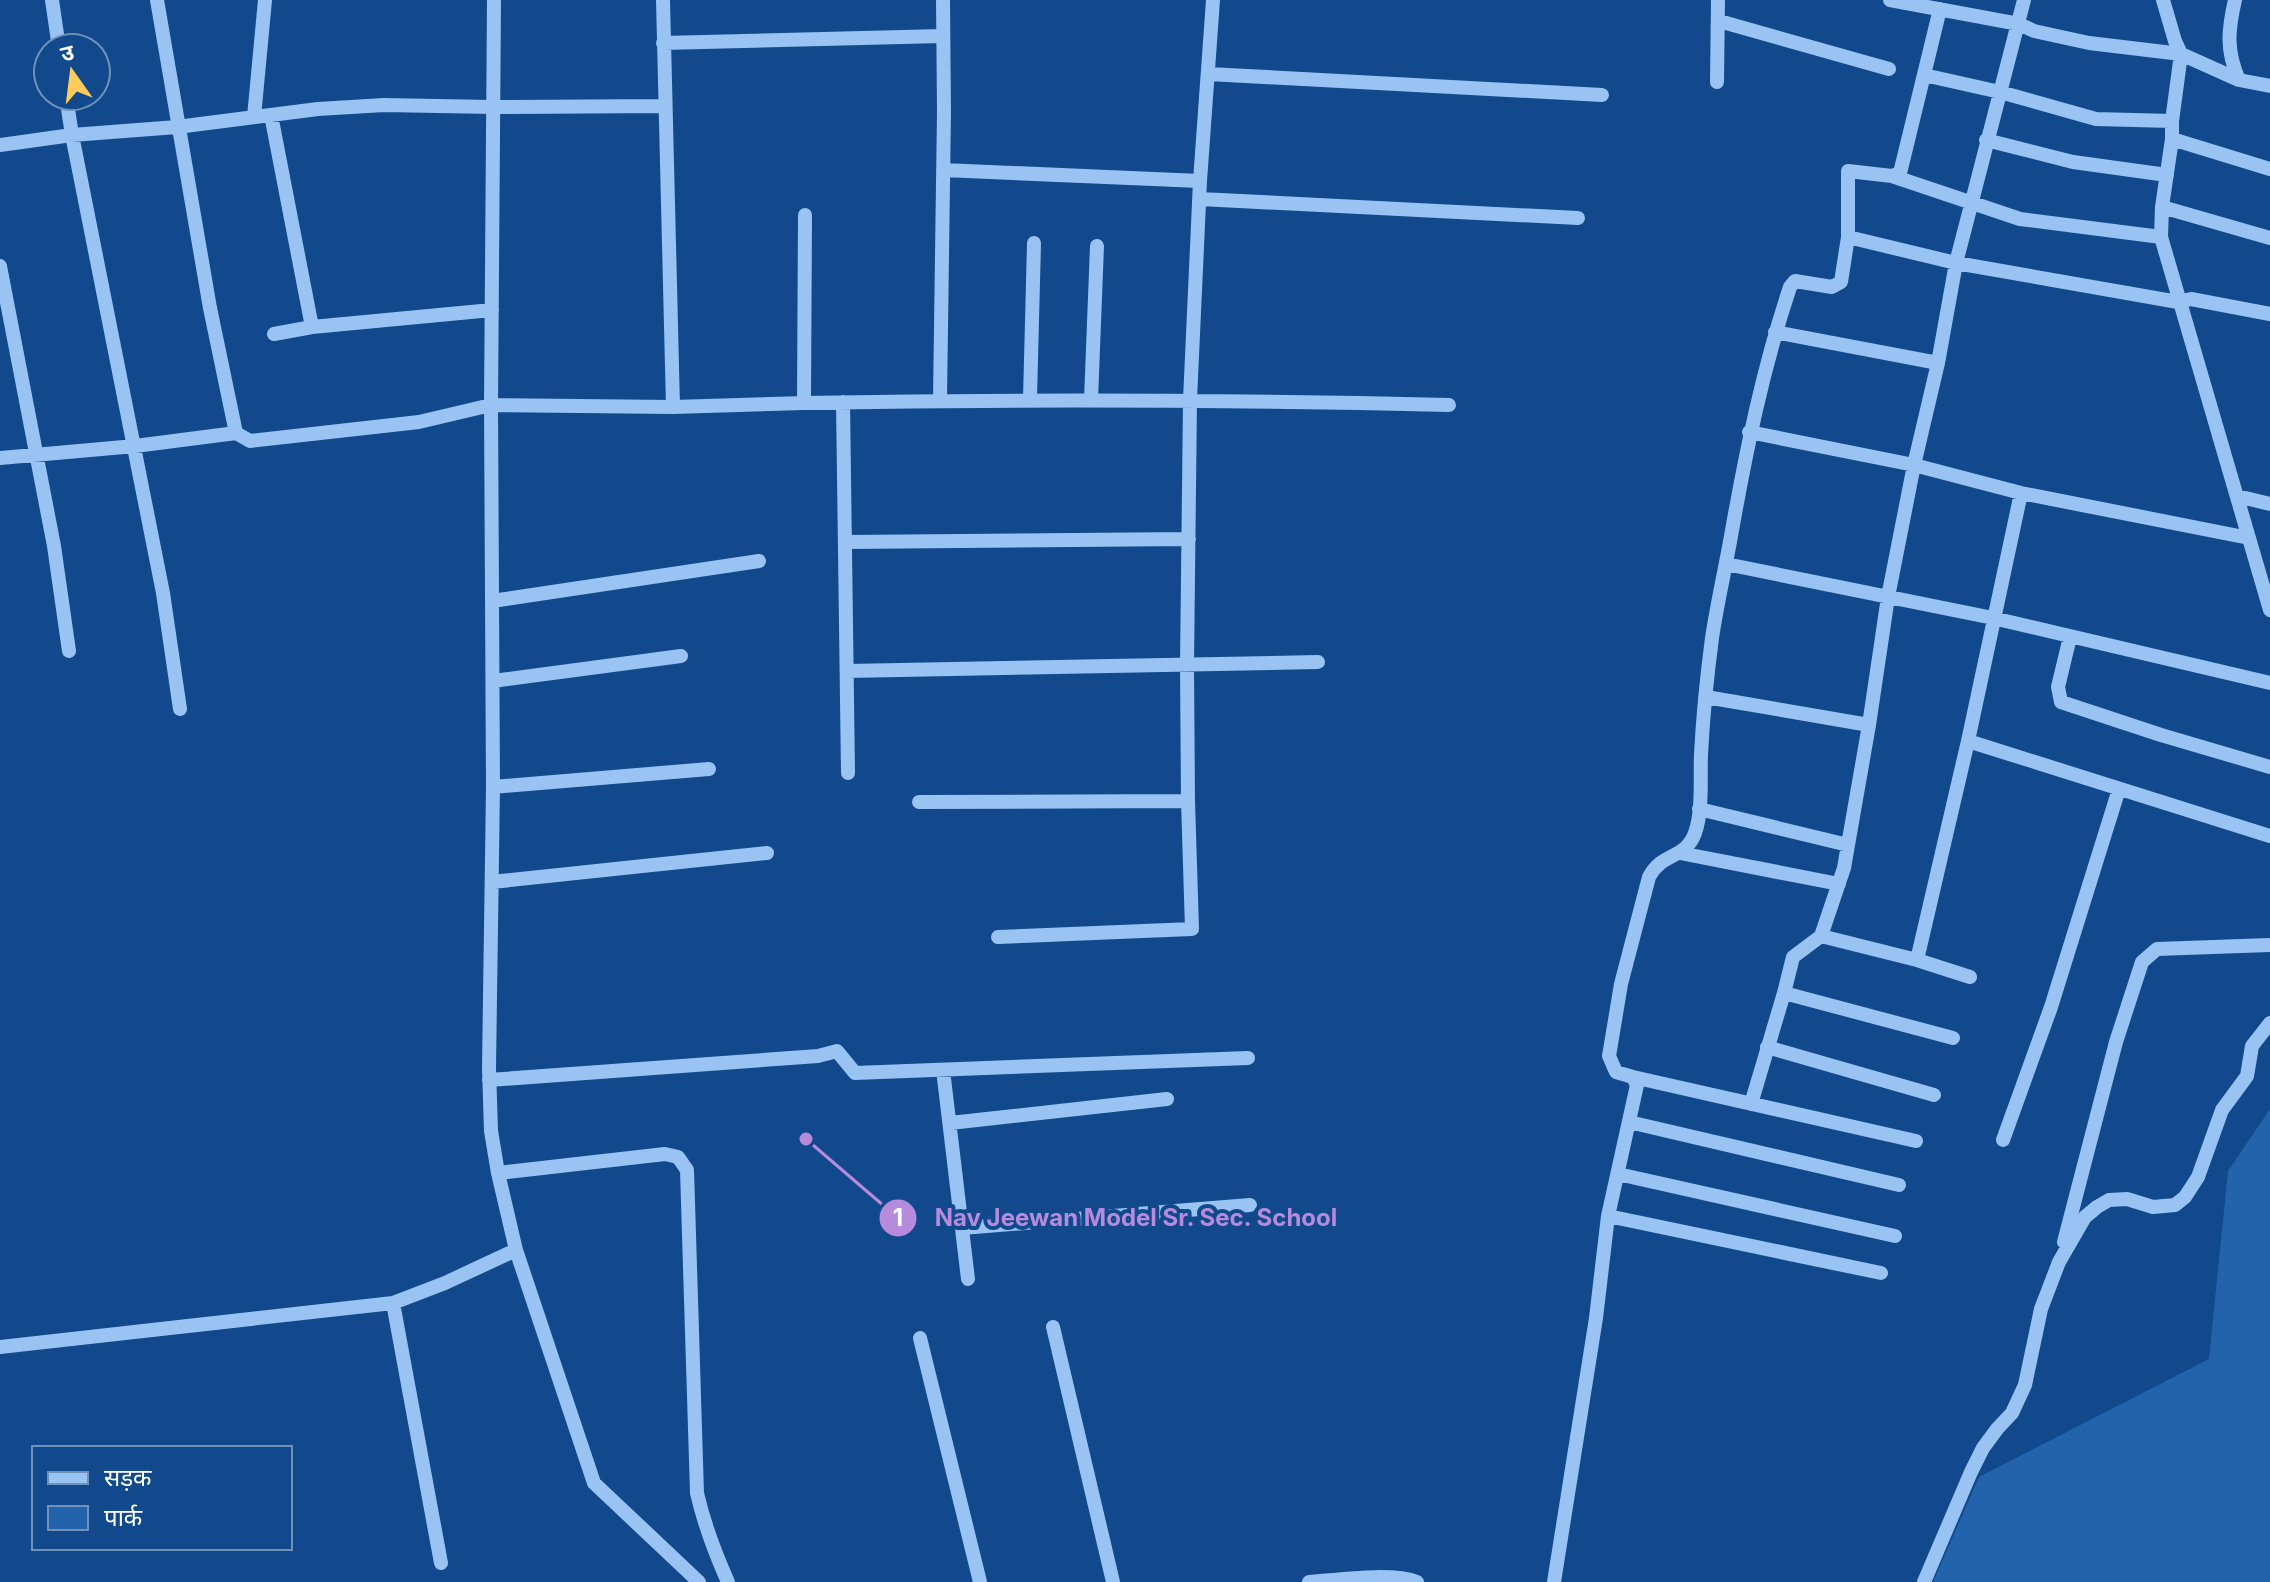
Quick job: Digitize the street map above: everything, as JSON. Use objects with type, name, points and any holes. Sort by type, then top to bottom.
[{"type":"street","points":[[52,0],[57,32]]},
{"type":"street","points":[[157,0],[177,127],[236,433]]},
{"type":"street","points":[[254,117],[265,0]]},
{"type":"street","points":[[494,0],[491,1131],[516,1250],[594,1483],[699,1582]]},
{"type":"street","points":[[663,0],[673,407]]},
{"type":"street","points":[[940,400],[943,0]]},
{"type":"street","points":[[998,937],[1192,929],[1187,665],[1190,400],[1200,181],[1213,0]]},
{"type":"street","points":[[1717,82],[1718,0]]},
{"type":"street","points":[[1751,1104],[1793,957],[1821,936],[1844,868],[1888,597],[1914,465],[1938,363],[1956,263],[2024,0]]},
{"type":"street","points":[[2163,0],[2181,54],[2161,237],[2178,302],[2267,590],[2270,610]]},
{"type":"street","points":[[2235,0],[2229,27],[2230,53],[2239,80]]},
{"type":"street","points":[[1902,1],[2019,24],[2034,31],[2089,43],[2181,54],[2239,80],[2270,86]]},
{"type":"street","points":[[1892,176],[1900,173],[1940,9]]},
{"type":"street","points":[[1719,21],[1889,69]]},
{"type":"street","points":[[663,43],[943,36]]},
{"type":"street","points":[[1209,74],[1602,95]]},
{"type":"street","points":[[1924,75],[2096,119],[2172,121]]},
{"type":"street","points":[[0,145],[72,135],[384,105],[664,106]]},
{"type":"street","points":[[68,112],[163,593],[180,709]]},
{"type":"street","points":[[271,115],[312,327]]},
{"type":"street","points":[[2172,139],[2270,169]]},
{"type":"street","points":[[1986,140],[2073,162],[2167,175]]},
{"type":"street","points":[[943,170],[1200,181]]},
{"type":"street","points":[[1916,1141],[1633,1077],[1616,1072],[1609,1056],[1621,984],[1649,877],[1655,865],[1688,846],[1696,832],[1712,637],[1749,432],[1775,332],[1790,287],[1795,281],[1832,287],[1841,282],[1848,237],[1848,171],[1892,176],[2020,219],[2161,237]]},
{"type":"street","points":[[1200,199],[1578,218]]},
{"type":"street","points":[[2162,207],[2270,238]]},
{"type":"street","points":[[804,403],[805,215]]},
{"type":"street","points":[[1848,237],[1956,263],[2178,302],[2191,299],[2270,314]]},
{"type":"street","points":[[1030,399],[1034,243]]},
{"type":"street","points":[[1091,400],[1097,246]]},
{"type":"street","points":[[0,266],[54,546],[69,651]]},
{"type":"street","points":[[274,334],[312,327],[492,310]]},
{"type":"street","points":[[1775,332],[1938,363]]},
{"type":"street","points":[[0,458],[236,433],[250,441],[266,440],[419,422],[491,405],[673,407],[1030,399],[1449,405]]},
{"type":"street","points":[[843,402],[848,773]]},
{"type":"street","points":[[1749,432],[1914,465],[2021,493],[2249,538]]},
{"type":"street","points":[[1917,960],[2021,493]]},
{"type":"street","points":[[2237,496],[2270,504]]},
{"type":"street","points":[[845,542],[1189,539]]},
{"type":"street","points":[[492,601],[759,561]]},
{"type":"street","points":[[1726,564],[1993,618],[2270,683]]},
{"type":"street","points":[[2070,637],[2058,687],[2061,702],[2270,767]]},
{"type":"street","points":[[493,681],[681,656]]},
{"type":"street","points":[[847,671],[1318,662]]},
{"type":"street","points":[[1706,697],[1869,725]]},
{"type":"street","points":[[1968,741],[2270,836]]},
{"type":"street","points":[[493,787],[709,769]]},
{"type":"street","points":[[2003,1140],[2051,1007],[2119,789]]},
{"type":"street","points":[[919,802],[1188,801]]},
{"type":"street","points":[[1699,809],[1848,845]]},
{"type":"street","points":[[492,882],[767,853]]},
{"type":"street","points":[[1680,853],[1839,884]]},
{"type":"street","points":[[1821,936],[1970,977]]},
{"type":"street","points":[[1924,1582],[1983,1448],[2012,1413],[2025,1385],[2041,1309],[2059,1262],[2116,1042],[2142,962],[2157,949],[2270,945]]},
{"type":"street","points":[[1784,993],[1953,1038]]},
{"type":"street","points":[[2059,1262],[2085,1217],[2109,1200],[2127,1199],[2153,1207],[2175,1205],[2185,1197],[2198,1177],[2222,1110],[2247,1076],[2252,1046],[2270,1023]]},
{"type":"street","points":[[1767,1047],[1934,1095]]},
{"type":"street","points":[[489,1080],[818,1056],[837,1051],[855,1073],[1248,1058]]},
{"type":"street","points":[[943,1070],[968,1279]]},
{"type":"street","points":[[1554,1582],[1596,1318],[1608,1216],[1637,1085],[1633,1077]]},
{"type":"street","points":[[950,1123],[1167,1099]]},
{"type":"street","points":[[1629,1122],[1899,1185]]},
{"type":"street","points":[[498,1173],[665,1154],[678,1157],[687,1170],[697,1493],[715,1553],[728,1582]]},
{"type":"street","points":[[1618,1174],[1895,1236]]},
{"type":"street","points":[[962,1228],[1250,1205]]},
{"type":"street","points":[[1608,1216],[1881,1273]]},
{"type":"street","points":[[0,1347],[393,1303],[516,1250]]},
{"type":"street","points":[[393,1303],[441,1563]]},
{"type":"street","points":[[1053,1327],[1113,1582]]},
{"type":"street","points":[[920,1338],[980,1582]]},
{"type":"street","points":[[1309,1582],[1382,1578],[1417,1582]]},
{"type":"green space","points":[[2270,1109],[2270,1582],[1933,1582],[1979,1477],[2209,1359],[2228,1171]]},
{"type":"place","name":"Nav Jeewan Model Sr. Sec. School","points":[[806,1139]]}]
